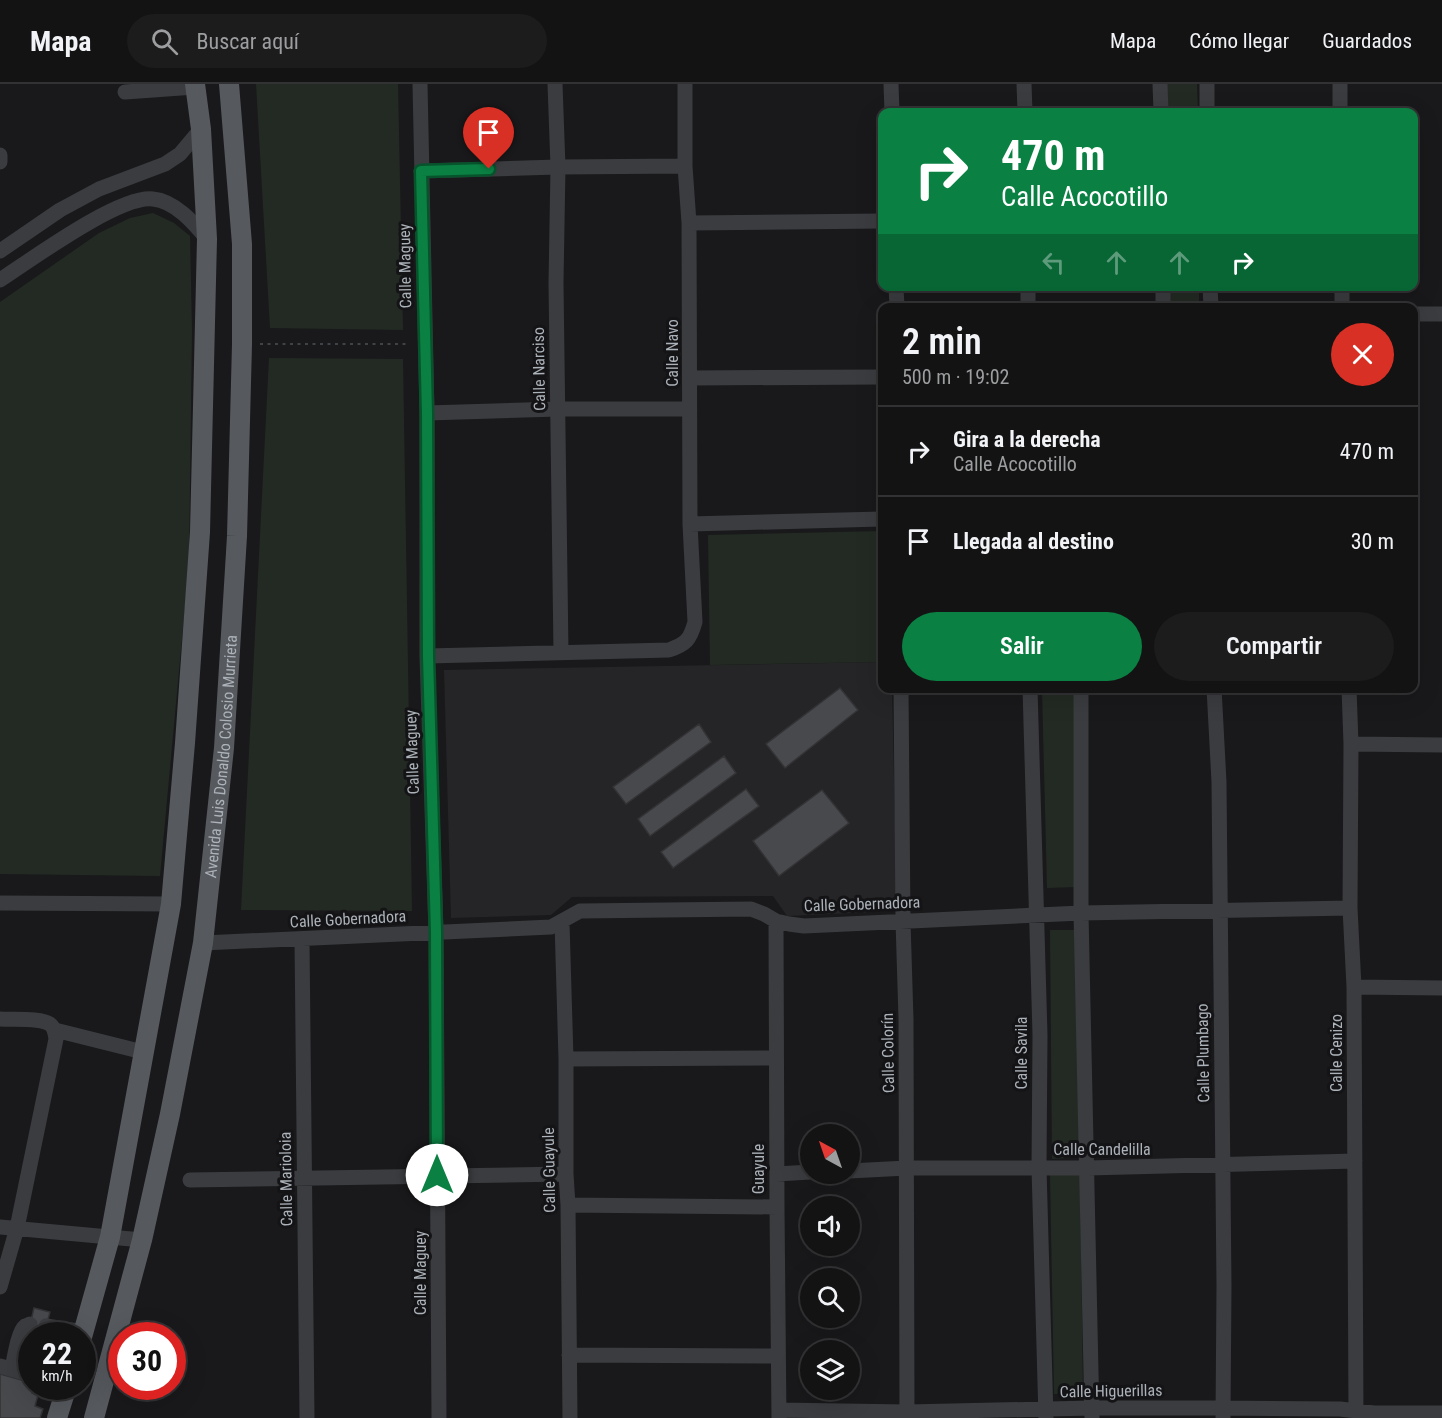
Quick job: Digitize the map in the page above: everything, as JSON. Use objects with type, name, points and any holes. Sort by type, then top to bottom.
[{"type":"main road","name":"Avenida Luis Donaldo Colosio Murrieta","points":[[94,1418],[142,1240],[170,1114],[203,943],[224,748],[237,536],[242,344],[242,244],[229,84]]},
{"type":"main road","points":[[86,1322],[110,1237],[171,904],[200,532],[207,239],[201,129],[195,85]]},
{"type":"main road","points":[[57,1418],[63,1400]]},
{"type":"street","name":"Calle Maguey","points":[[420,84],[427,413],[428,656],[436,932],[439,1418]]},
{"type":"street","name":"Calle Narciso","points":[[555,84],[558,167],[556,283],[561,653]]},
{"type":"street","name":"Calle Navo","points":[[561,653],[669,650],[682,646],[691,635],[695,622],[690,524],[689,223],[685,166],[685,84]]},
{"type":"street","points":[[891,84],[892,108]]},
{"type":"street","points":[[1024,84],[1025,108]]},
{"type":"street","points":[[1160,84],[1161,108]]},
{"type":"street","points":[[1207,84],[1207,108]]},
{"type":"street","points":[[1340,84],[1340,108]]},
{"type":"street","points":[[125,92],[195,85]]},
{"type":"street","points":[[0,251],[60,210],[99,189],[165,164],[180,154],[201,129]]},
{"type":"street","points":[[0,155],[0,162]]},
{"type":"street","points":[[421,171],[685,166]]},
{"type":"street","points":[[140,172],[140,199]]},
{"type":"street","points":[[0,280],[74,231],[115,209],[140,199],[154,199],[169,204],[196,225],[207,239]]},
{"type":"street","points":[[689,223],[878,221]]},
{"type":"street","points":[[1418,314],[1442,314]]},
{"type":"street","points":[[690,378],[878,377]]},
{"type":"street","points":[[427,413],[689,408]]},
{"type":"street","points":[[690,524],[878,519]]},
{"type":"street","points":[[428,656],[561,653]]},
{"type":"street","name":"Calle Colorín","points":[[901,693],[906,1019],[907,1415]]},
{"type":"street","name":"Calle Savila","points":[[1030,693],[1040,1035],[1040,1168],[1046,1414]]},
{"type":"street","points":[[1081,693],[1081,913],[1092,1413]]},
{"type":"street","name":"Calle Plumbago","points":[[1215,693],[1219,782],[1224,1286],[1223,1413]]},
{"type":"street","name":"Calle Cenizo","points":[[1349,693],[1350,908],[1354,987],[1356,1415]]},
{"type":"street","points":[[1351,744],[1442,745]]},
{"type":"street","points":[[0,903],[171,904]]},
{"type":"street","name":"Calle Gobernadora","points":[[203,943],[551,927],[580,911],[751,909],[776,921],[804,926],[1037,914],[1350,908]]},
{"type":"street","name":"Calle Guayule","points":[[562,921],[570,1418]]},
{"type":"street","name":"Guayule","points":[[776,921],[779,1414]]},
{"type":"street","name":"Calle Marioloia","points":[[302,940],[308,1418]]},
{"type":"street","points":[[1354,987],[1442,988]]},
{"type":"street","points":[[0,1019],[42,1021],[50,1024],[55,1030],[56,1039],[17,1228],[0,1287]]},
{"type":"street","points":[[55,1030],[144,1052]]},
{"type":"street","points":[[566,1059],[776,1058]]},
{"type":"street","name":"Calle Candelilla","points":[[860,1170],[1088,1168],[1355,1161]]},
{"type":"street","points":[[777,1174],[800,1173]]},
{"type":"street","points":[[190,1180],[566,1174]]},
{"type":"street","points":[[568,1205],[777,1207]]},
{"type":"street","points":[[0,1227],[142,1240]]},
{"type":"street","points":[[6,1367],[18,1339]]},
{"type":"street","points":[[569,1355],[778,1356]]},
{"type":"street","name":"Calle Higuerillas","points":[[779,1414],[1223,1413],[1340,1409],[1356,1415],[1442,1413]]},
{"type":"path","points":[[242,344],[425,344]]},
{"type":"shaded area","points":[[256,84],[398,84],[403,330],[270,328]]},
{"type":"shaded area","points":[[1167,84],[1197,84],[1198,108],[1167,108]]},
{"type":"shaded area","points":[[153,213],[174,223],[190,236],[192,330],[189,563],[160,876],[0,874],[0,302],[99,233],[130,218]]},
{"type":"shaded area","points":[[1170,291],[1199,291],[1199,303],[1170,303]]},
{"type":"shaded area","points":[[269,358],[403,359],[412,911],[241,910]]},
{"type":"shaded area","points":[[878,531],[878,662],[710,665],[708,535]]},
{"type":"shaded area","points":[[878,662],[878,693],[892,693],[897,911],[787,916],[773,896],[572,897],[551,915],[451,918],[444,670]]},
{"type":"shaded area","points":[[1042,693],[1075,693],[1077,887],[1047,888]]},
{"type":"shaded area","points":[[1050,930],[1077,930],[1082,1157],[1052,1159]]},
{"type":"shaded area","points":[[1080,1174],[1083,1393],[1054,1394],[1050,1175]]},
{"type":"building","points":[[840,688],[858,710],[785,768],[766,744]]},
{"type":"building","points":[[699,724],[711,742],[626,804],[613,787]]},
{"type":"building","points":[[724,756],[736,773],[650,836],[638,819]]},
{"type":"building","points":[[746,789],[759,806],[673,868],[661,852]]},
{"type":"building","points":[[822,790],[849,823],[779,876],[753,841]]},
{"type":"building","points":[[34,1308],[50,1312],[47,1322],[31,1322]]},
{"type":"building","points":[[0,1374],[18,1379],[18,1400],[37,1400],[35,1406],[43,1409],[40,1418],[0,1418]]},
{"type":"route","points":[[437,1175],[436,932],[428,656],[427,413],[421,171],[489,169]]}]
